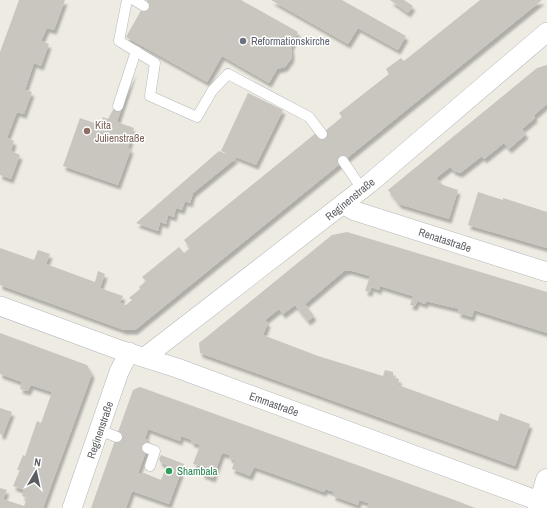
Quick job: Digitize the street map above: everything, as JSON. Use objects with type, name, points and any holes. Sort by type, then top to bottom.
[{"type":"street","name":"Reginenstraße","points":[[72,508],[108,433],[119,372],[137,355],[343,204],[543,40]]},
{"type":"street","name":"Renatastraße","points":[[343,204],[355,212],[547,272]]},
{"type":"street","name":"Emmastraße","points":[[0,306],[542,504]]},
{"type":"street","points":[[542,504],[547,480]]},
{"type":"lane","points":[[127,0],[119,41],[155,63],[150,96],[197,117],[212,91],[228,74],[308,117],[322,134]]},
{"type":"lane","points":[[134,0],[144,6]]},
{"type":"lane","points":[[118,106],[136,51]]},
{"type":"lane","points":[[343,161],[362,189]]},
{"type":"lane","points":[[147,448],[155,451],[150,466]]},
{"type":"building","points":[[19,0],[65,0],[54,30],[47,28],[41,41],[49,44],[41,66],[34,63],[25,90],[32,92],[24,114],[17,112],[7,138],[14,141],[11,151],[20,155],[11,179],[0,175],[0,52]]},
{"type":"building","points":[[147,0],[241,0],[298,32],[291,46],[291,59],[285,67],[277,69],[269,83],[222,56],[207,82],[126,37]]},
{"type":"building","points":[[271,0],[342,0],[406,36],[398,50],[358,28],[348,44]]},
{"type":"building","points":[[390,0],[404,0],[413,6],[408,13]]},
{"type":"building","points":[[480,0],[542,0],[135,330],[124,330],[0,285],[0,248],[34,260],[38,250],[50,254],[46,264],[95,282],[98,271],[105,274],[100,288],[123,296],[120,303],[126,305],[132,300],[129,298],[140,289],[139,287],[146,281],[142,277],[179,247],[184,253],[190,248],[184,240],[316,133],[319,136],[342,117],[339,113],[389,74],[386,69],[401,58],[404,61]]},
{"type":"building","points":[[547,65],[547,104],[534,115],[535,118],[522,129],[526,134],[509,149],[504,143],[484,159],[482,156],[460,173],[454,171],[450,167],[436,178],[443,185],[458,190],[449,219],[399,204],[388,190],[537,68]]},
{"type":"building","points":[[134,71],[117,122],[134,128],[128,148],[131,149],[118,185],[63,166],[80,118],[100,125],[103,117],[108,119]]},
{"type":"building","points":[[248,93],[283,110],[256,165],[221,151]]},
{"type":"building","points":[[219,151],[236,158],[193,193],[190,203],[185,201],[182,210],[176,208],[174,217],[168,215],[166,224],[160,222],[158,231],[136,223]]},
{"type":"building","points":[[478,192],[547,212],[547,248],[468,225]]},
{"type":"building","points":[[347,232],[547,292],[547,333],[474,310],[472,317],[458,313],[459,309],[426,301],[425,304],[417,301],[415,306],[410,305],[413,296],[380,286],[379,290],[371,287],[370,292],[365,291],[370,276],[349,270],[344,271],[305,304],[314,316],[308,321],[295,305],[283,314],[279,309],[265,320],[268,323],[263,335],[318,356],[383,376],[385,370],[393,372],[393,377],[399,379],[398,385],[498,421],[500,413],[530,424],[515,466],[200,353],[199,343],[332,235]]},
{"type":"building","points":[[0,333],[87,365],[92,374],[43,508],[0,508],[0,488],[7,490],[3,499],[24,506],[27,498],[22,496],[24,490],[13,486],[20,470],[17,470],[23,455],[25,456],[37,421],[41,423],[52,392],[31,385],[28,391],[20,389],[22,382],[0,374]]},
{"type":"building","points":[[140,387],[475,508],[367,508],[369,503],[359,500],[358,505],[333,496],[334,492],[325,489],[324,492],[254,467],[250,476],[232,469],[235,460],[229,458],[230,455],[222,453],[213,478],[202,474],[204,467],[193,464],[200,445],[181,436],[180,441],[148,429],[145,439],[150,441],[138,473],[144,473],[161,480],[167,465],[161,463],[159,459],[161,455],[184,464],[169,504],[132,491],[126,508],[91,508],[133,390]]},
{"type":"building","points":[[0,408],[12,412],[3,435],[0,434]]},
{"type":"place","name":"Reformationskirche","points":[[243,41]]},
{"type":"place","name":"Kita Julienstraße","points":[[87,131]]},
{"type":"place","name":"Shambala","points":[[169,471]]}]
